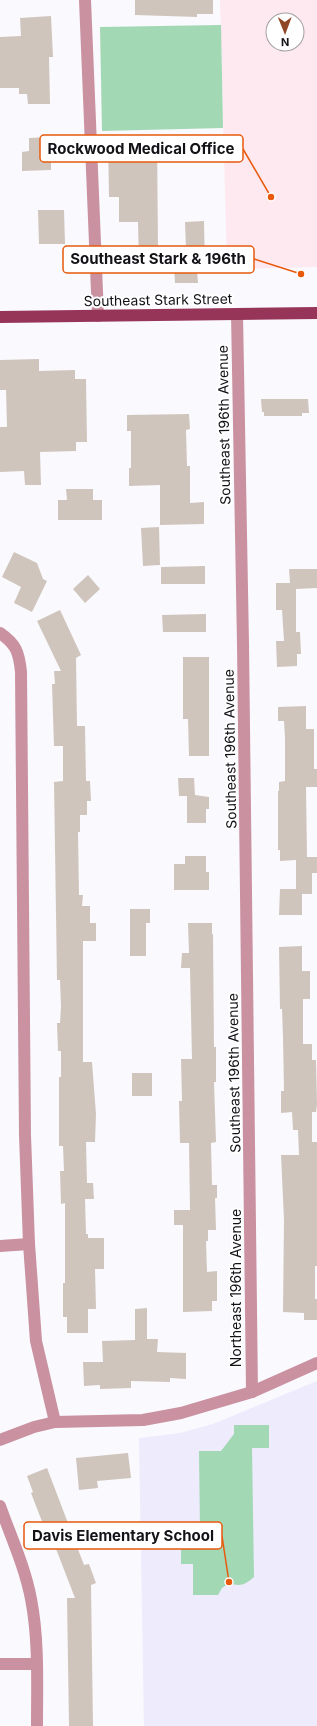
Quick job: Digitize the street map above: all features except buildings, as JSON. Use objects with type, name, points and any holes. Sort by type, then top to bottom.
[{"type":"main road","name":"Southeast Stark Street","points":[[0,318],[317,313]]},
{"type":"street","points":[[85,0],[98,316]]},
{"type":"street","name":"Southeast 196th Avenue","points":[[237,314],[250,1183]]},
{"type":"street","points":[[0,633],[11,642],[19,654],[21,672],[24,1135],[29,1244],[36,1341],[55,1422]]},
{"type":"street","name":"Northeast 196th Avenue","points":[[250,1183],[252,1392]]},
{"type":"street","points":[[0,1246],[29,1244]]},
{"type":"street","points":[[0,1440],[34,1427],[55,1422],[142,1420],[162,1418],[252,1392],[317,1363]]},
{"type":"street","points":[[0,1506],[22,1565],[31,1599],[37,1664],[37,1726]]},
{"type":"street","points":[[0,1664],[37,1664]]},
{"type":"shaded area","points":[[220,0],[317,0],[317,267],[227,269]]},
{"type":"shaded area","points":[[317,1381],[317,1726],[144,1726],[139,1438],[180,1433],[213,1424]]},
{"type":"green space","points":[[221,25],[223,128],[102,131],[100,27]]},
{"type":"green space","points":[[234,1425],[269,1425],[269,1448],[252,1448],[254,1577],[248,1582],[242,1584],[236,1585],[229,1583],[222,1588],[218,1595],[193,1595],[193,1564],[181,1564],[181,1530],[200,1530],[199,1451],[221,1451],[234,1434]]},
{"type":"place","name":"Rockwood Medical Office","points":[[271,197]]},
{"type":"place","name":"Southeast Stark & 196th","points":[[301,274]]},
{"type":"place","name":"Davis Elementary School","points":[[229,1582]]}]
